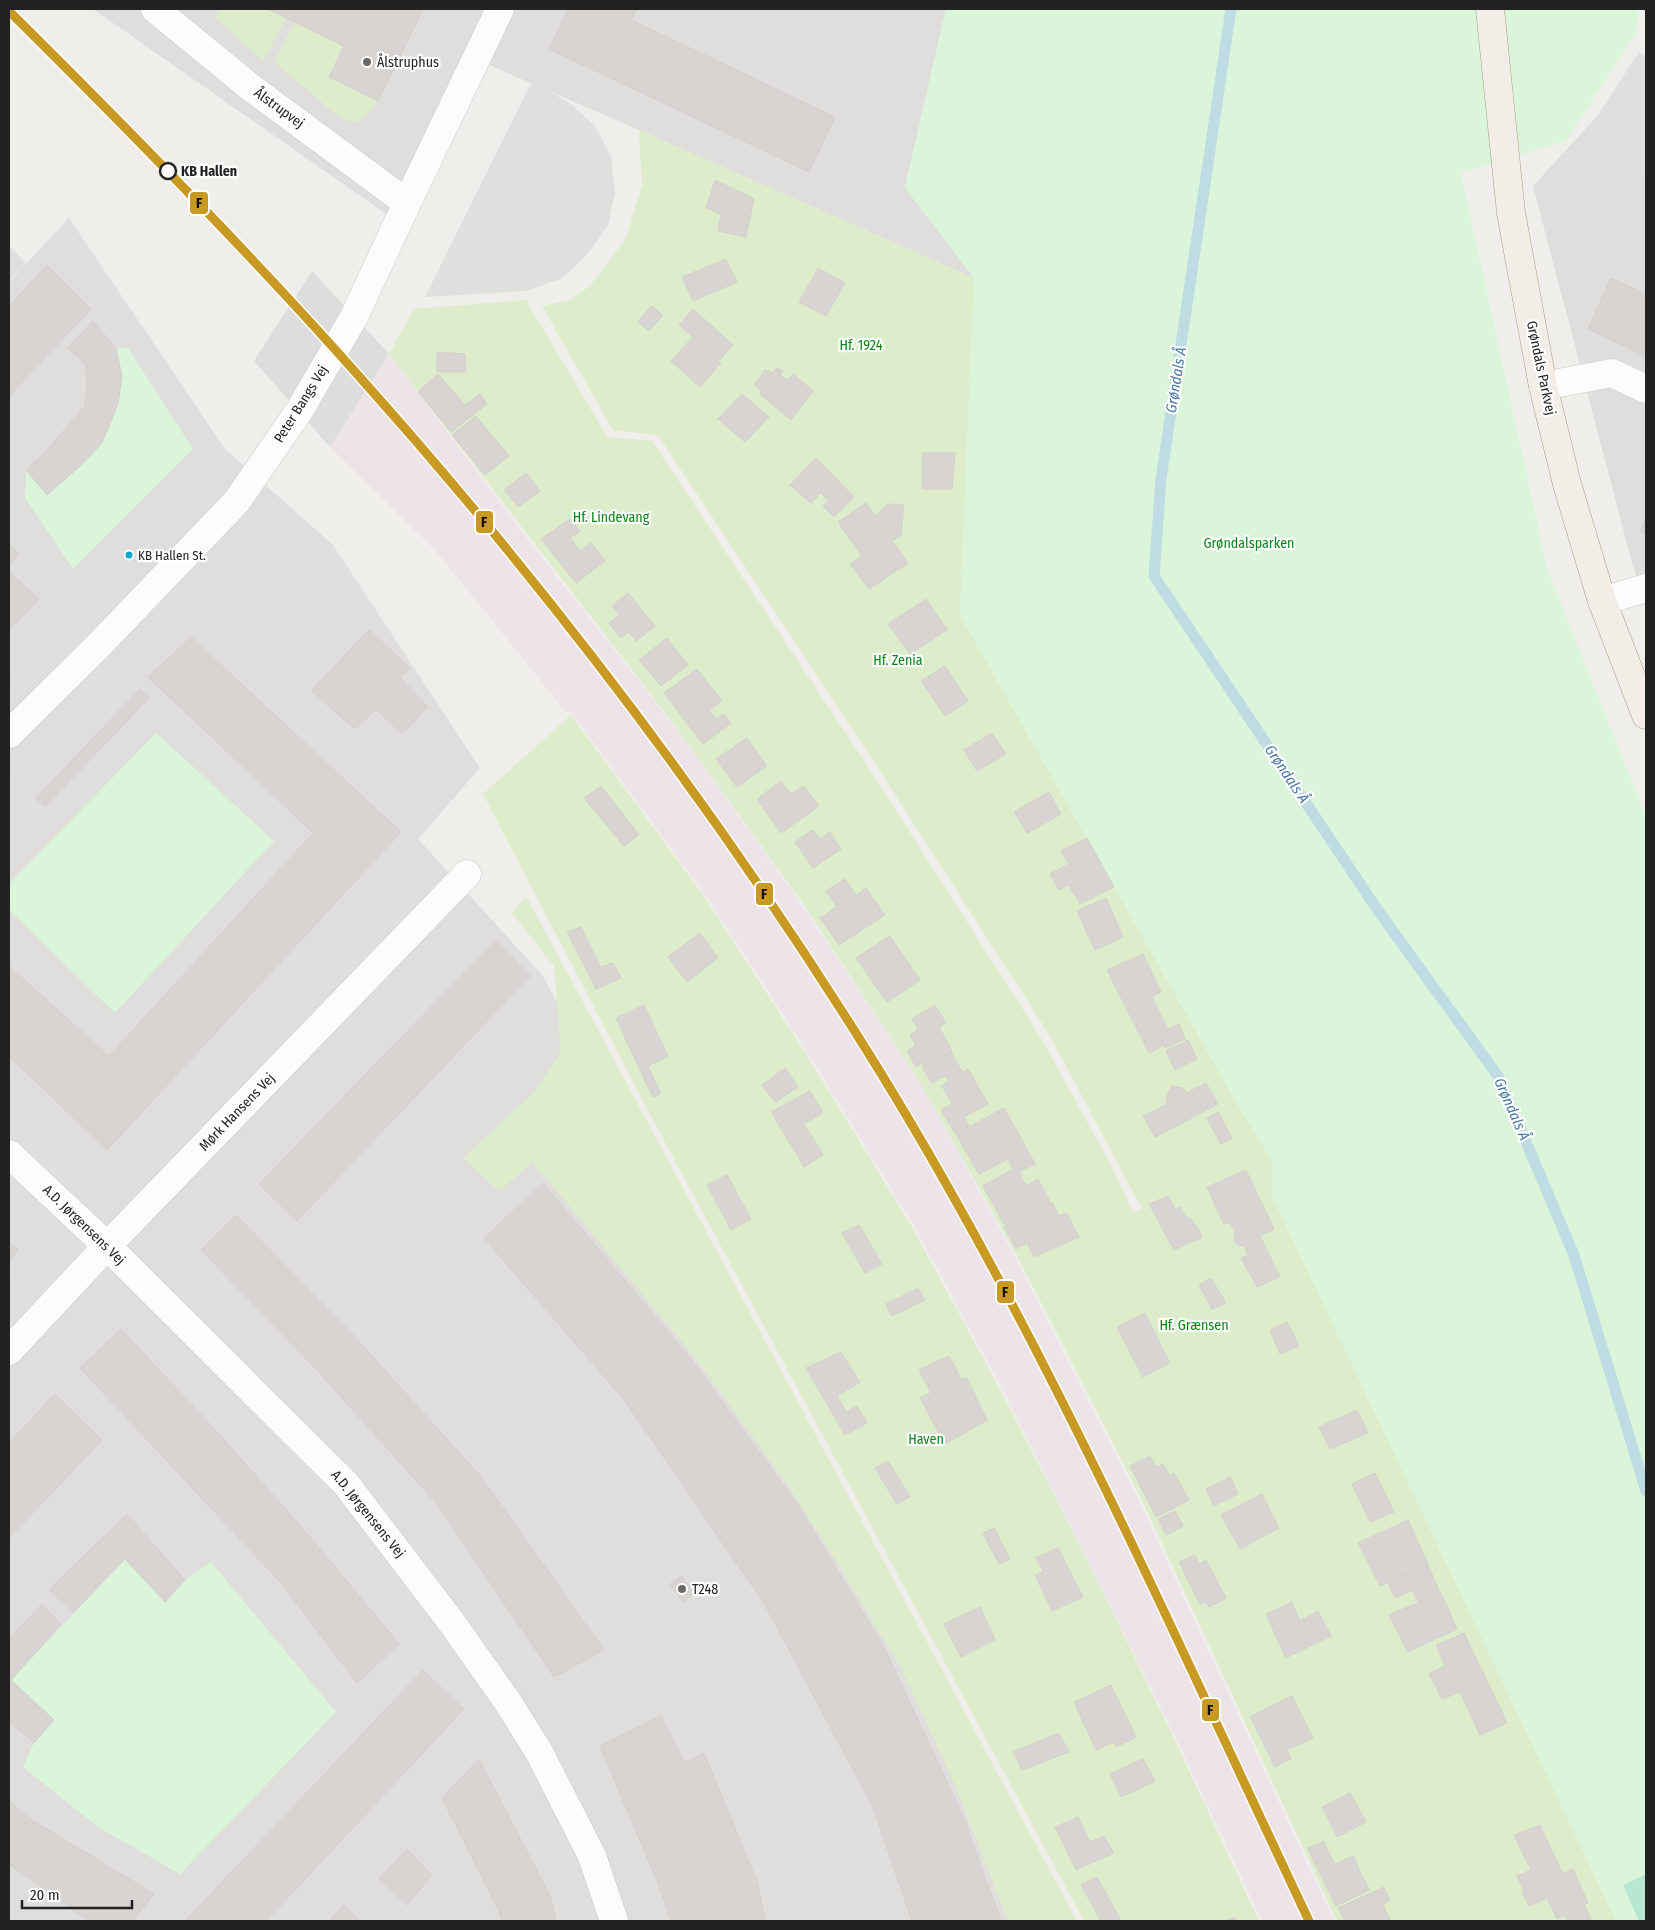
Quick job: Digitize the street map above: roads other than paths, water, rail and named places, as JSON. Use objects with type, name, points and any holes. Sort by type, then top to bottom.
[{"type":"main road","name":"Grøndals Parkvej","points":[[1490,9],[1511,214],[1543,386],[1567,484],[1602,601],[1646,715]]},
{"type":"street","name":"Ålstrupvej","points":[[156,9],[250,87],[407,202]]},
{"type":"street","name":"Peter Bangs Vej","points":[[9,734],[100,644],[237,501],[299,412],[354,317],[500,9]]},
{"type":"street","points":[[1543,386],[1612,373],[1646,389]]},
{"type":"street","points":[[1602,601],[1646,588]]},
{"type":"street","name":"Mørk Hansens Vej","points":[[9,1351],[107,1246],[467,874]]},
{"type":"street","name":"A.D. Jørgensens Vej","points":[[9,1154],[107,1246],[346,1484],[452,1623],[508,1701],[539,1752],[592,1856],[614,1921]]},
{"type":"waterway","name":"Grøndals Å","points":[[1231,9],[1161,479],[1154,576],[1379,912],[1498,1076],[1574,1255],[1646,1491]]},
{"type":"place","name":"Ålstruphus","points":[[367,62]]},
{"type":"place","name":"KB Hallen","points":[[168,171]]},
{"type":"place","name":"KB Hallen St.","points":[[129,555]]},
{"type":"place","name":"T248","points":[[682,1589]]},
{"type":"park label","name":"Hf. 1924","points":[[861,345]]},
{"type":"park label","name":"Hf. Lindevang","points":[[611,517]]},
{"type":"park label","name":"Grøndalsparken","points":[[1249,543]]},
{"type":"park label","name":"Hf. Zenia","points":[[898,660]]},
{"type":"park label","name":"Hf. Grænsen","points":[[1194,1325]]},
{"type":"park label","name":"Haven","points":[[926,1439]]}]
